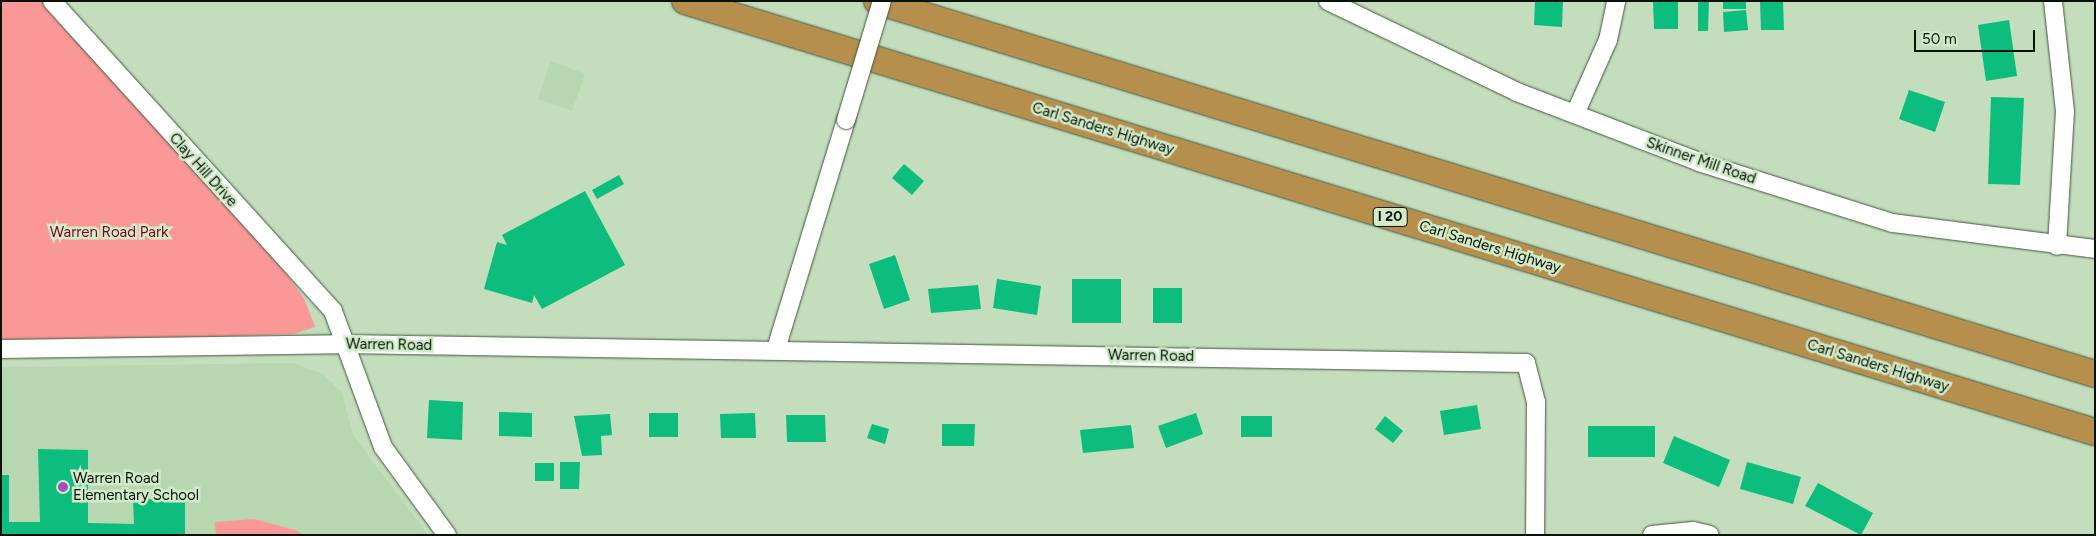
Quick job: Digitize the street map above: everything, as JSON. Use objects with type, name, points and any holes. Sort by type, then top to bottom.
[{"type":"highway","name":"Carl Sanders Highway","points":[[686,1],[2095,432]]},
{"type":"highway","points":[[876,1],[2095,374]]},
{"type":"street","name":"Clay Hill Drive","points":[[52,1],[333,311],[341,344],[383,446],[447,535]]},
{"type":"street","points":[[776,349],[882,1]]},
{"type":"street","name":"Skinner Mill Road","points":[[1328,1],[1517,92],[1699,162],[1893,223],[2057,246],[2095,249]]},
{"type":"street","points":[[1575,114],[1608,40],[1616,1]]},
{"type":"street","points":[[2053,1],[2065,111],[2057,246]]},
{"type":"street","name":"Warren Road","points":[[1,349],[341,344],[776,349],[1526,363],[1536,402],[1535,535]]},
{"type":"street","points":[[1652,535],[1693,531],[1710,535]]},
{"type":"shaded area","points":[[551,61],[585,74],[572,111],[538,99]]},
{"type":"shaded area","points":[[293,363],[323,374],[342,393],[353,435],[428,535],[1,535],[1,367]]},
{"type":"green space","name":"Warren Road Park","points":[[1,1],[50,1],[287,275],[304,298],[315,327],[294,334],[1,344]]},
{"type":"green space","points":[[254,519],[295,530],[304,535],[216,535],[215,522]]},
{"type":"building","points":[[1535,1],[1563,1],[1562,27],[1534,25]]},
{"type":"building","points":[[1653,1],[1678,1],[1678,29],[1654,29]]},
{"type":"building","points":[[1698,1],[1709,1],[1708,31],[1698,31]]},
{"type":"building","points":[[1723,1],[1746,1],[1746,9],[1723,9]]},
{"type":"building","points":[[1760,1],[1783,1],[1784,30],[1761,30]]},
{"type":"building","points":[[1746,10],[1748,30],[1724,32],[1723,12]]},
{"type":"building","points":[[2009,20],[2017,76],[1986,81],[1978,25]]},
{"type":"building","points":[[1909,90],[1945,102],[1935,132],[1899,119]]},
{"type":"building","points":[[1991,97],[2024,98],[2020,185],[1988,184]]},
{"type":"building","points":[[904,164],[924,181],[912,195],[892,178]]},
{"type":"building","points":[[619,175],[624,184],[597,199],[592,190]]},
{"type":"building","points":[[585,191],[625,265],[542,309],[534,295],[532,303],[484,289],[497,242],[507,245],[502,235]]},
{"type":"building","points":[[895,255],[910,300],[884,309],[869,264]]},
{"type":"building","points":[[997,279],[1041,286],[1037,315],[993,308]]},
{"type":"building","points":[[1072,279],[1121,279],[1121,323],[1072,323]]},
{"type":"building","points":[[978,285],[981,309],[931,313],[928,289]]},
{"type":"building","points":[[1153,288],[1182,288],[1182,323],[1153,323]]},
{"type":"building","points":[[429,400],[463,402],[462,440],[427,438]]},
{"type":"building","points":[[1477,405],[1481,429],[1444,435],[1440,411]]},
{"type":"building","points":[[499,412],[532,413],[532,437],[499,436]]},
{"type":"building","points":[[649,413],[678,413],[678,437],[649,437]]},
{"type":"building","points":[[755,413],[756,438],[721,438],[720,414]]},
{"type":"building","points":[[1196,413],[1203,434],[1166,448],[1158,426]]},
{"type":"building","points":[[610,414],[612,435],[601,436],[602,455],[582,456],[574,416]]},
{"type":"building","points":[[786,415],[825,415],[826,442],[787,442]]},
{"type":"building","points":[[1241,416],[1272,416],[1272,437],[1241,437]]},
{"type":"building","points":[[1385,416],[1403,431],[1393,443],[1375,429]]},
{"type":"building","points":[[872,424],[889,429],[885,444],[867,438]]},
{"type":"building","points":[[942,424],[975,424],[974,446],[942,446]]},
{"type":"building","points":[[1131,425],[1134,448],[1083,453],[1080,430]]},
{"type":"building","points":[[1588,426],[1655,426],[1655,457],[1588,457]]},
{"type":"building","points":[[1674,436],[1730,460],[1719,487],[1663,463]]},
{"type":"building","name":"Warren Road Elementary School","points":[[38,449],[88,450],[88,523],[134,524],[133,499],[185,500],[185,535],[1,535],[1,475],[9,475],[9,522],[40,522]]},
{"type":"building","points":[[560,462],[580,462],[579,489],[560,489]]},
{"type":"building","points":[[1747,462],[1801,477],[1793,504],[1740,489]]},
{"type":"building","points":[[535,463],[554,463],[554,481],[535,481]]},
{"type":"building","points":[[1818,483],[1873,513],[1861,535],[1805,506]]},
{"type":"place","name":"Warren Road Elementary School","points":[[63,487]]}]
